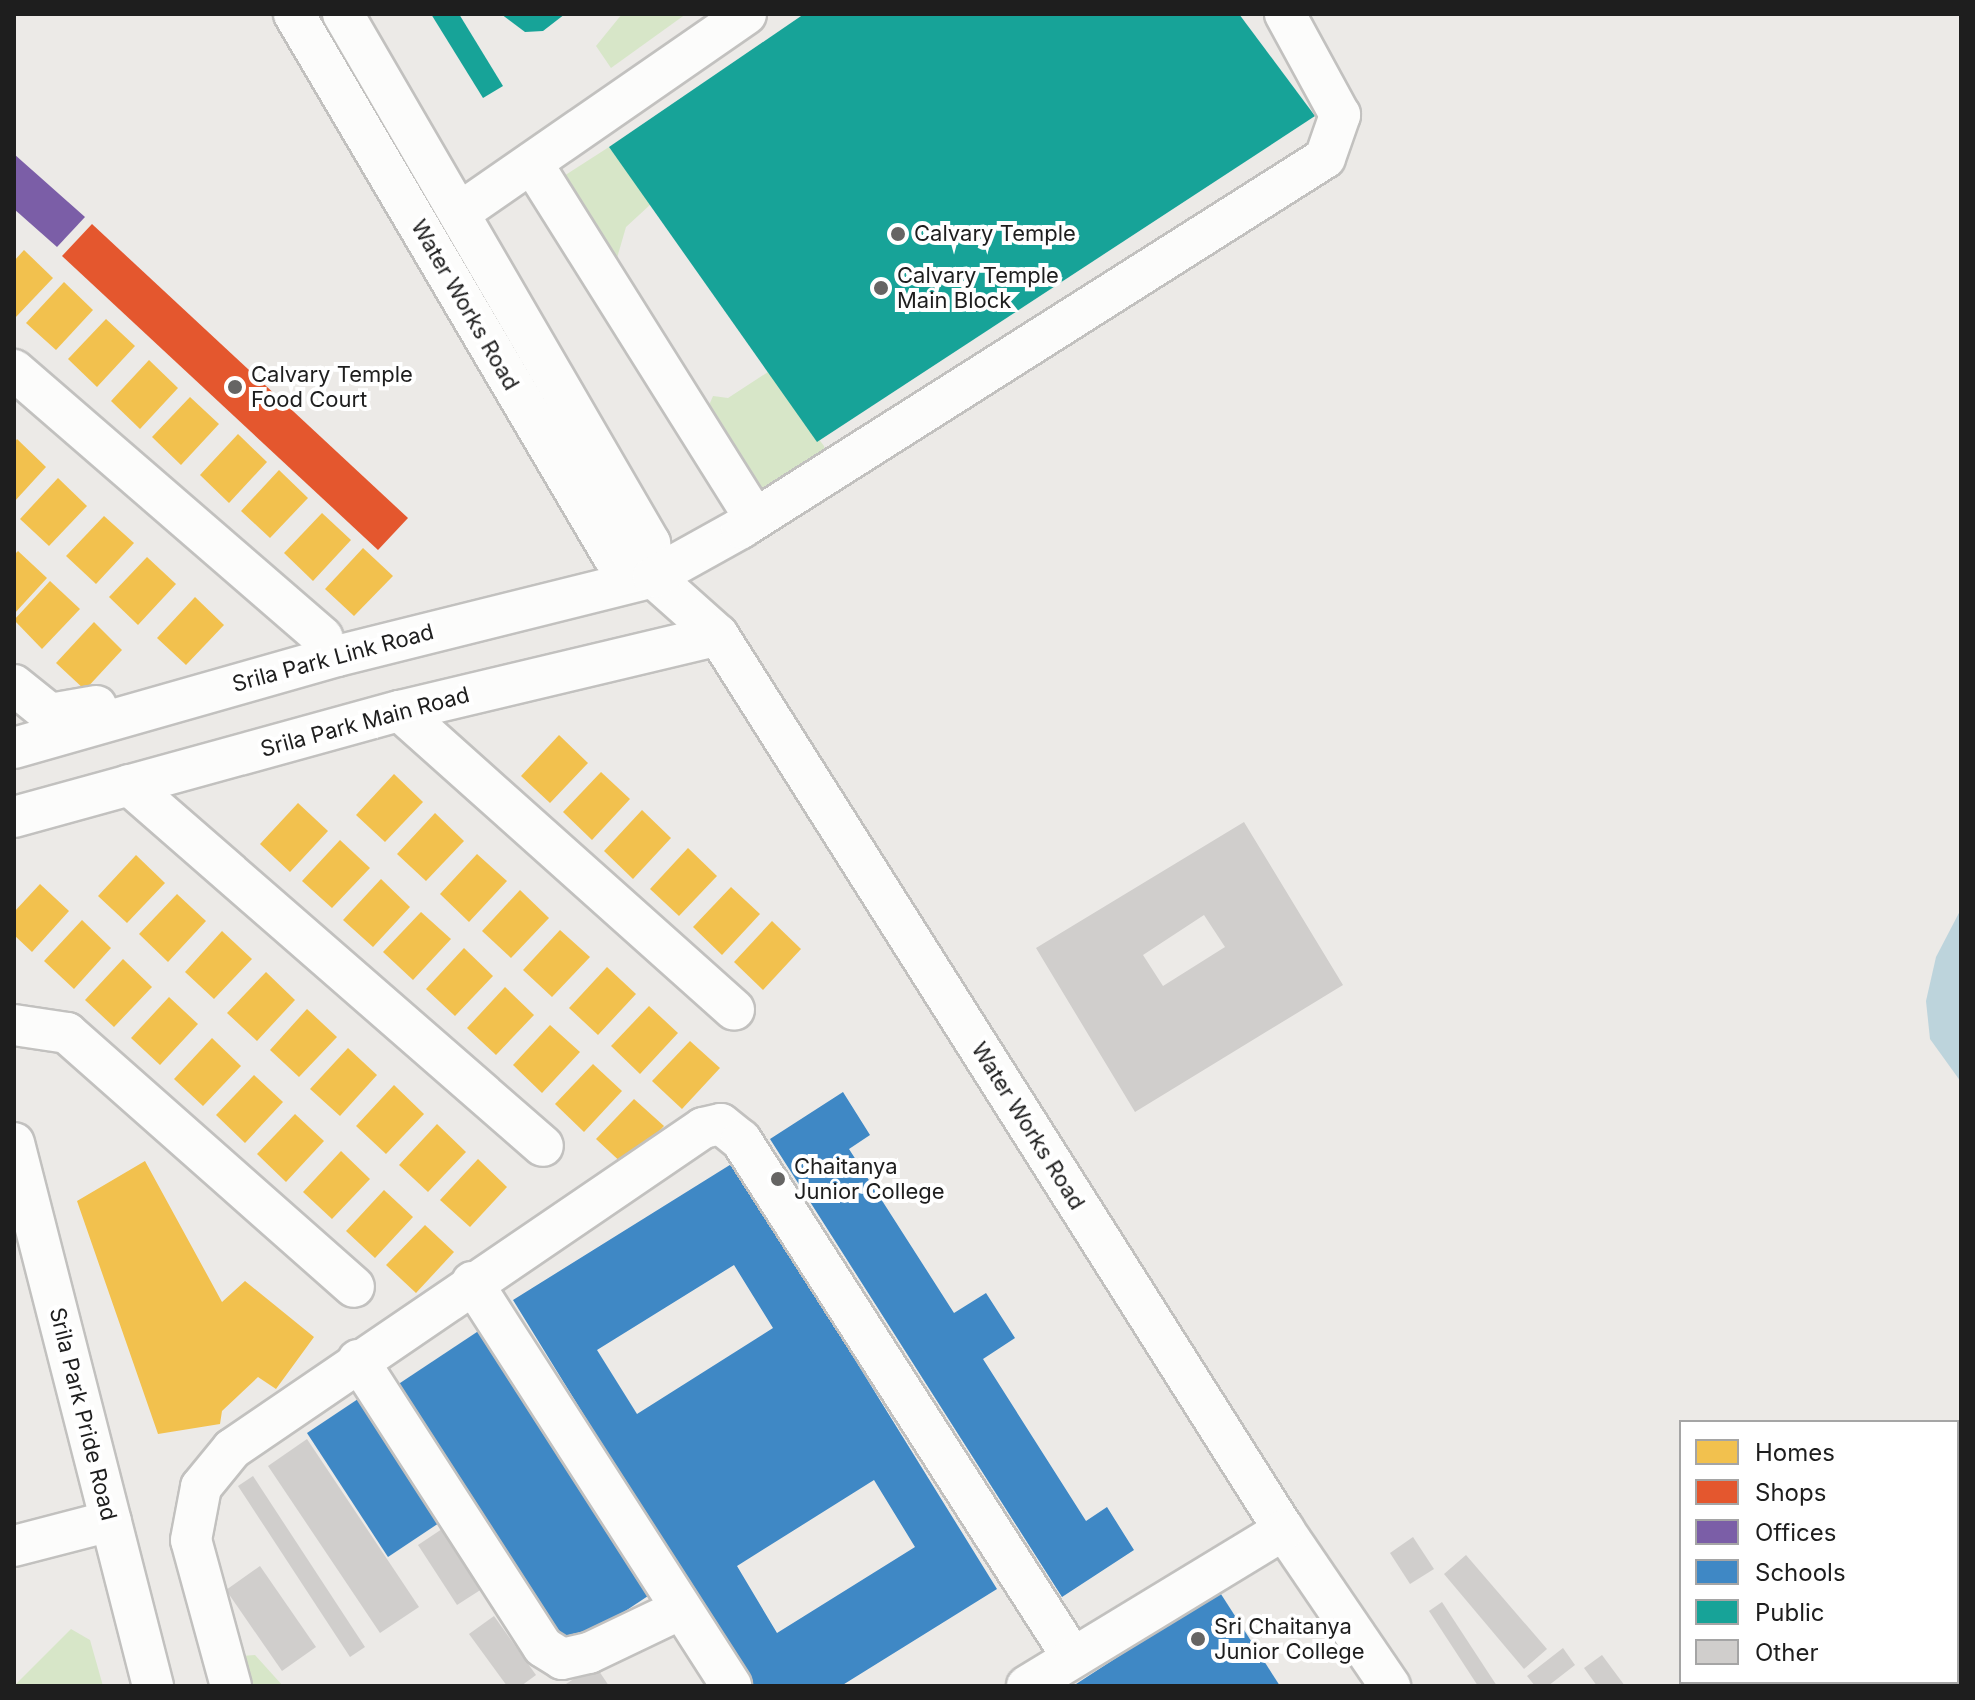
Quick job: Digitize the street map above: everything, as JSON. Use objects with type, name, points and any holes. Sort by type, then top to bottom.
[{"type":"street","name":"Water Works Road","points":[[294,14],[613,556],[653,577],[718,635],[1284,1530],[1390,1686]]},
{"type":"street","name":"Water Works Road","points":[[343,14],[650,543],[653,577]]},
{"type":"street","points":[[459,213],[746,14]]},
{"type":"street","name":"Srila Park Link Road","points":[[14,748],[337,656],[653,577],[755,519],[1325,158],[1340,115],[1285,14]]},
{"type":"street","points":[[532,163],[755,519]]},
{"type":"street","points":[[14,370],[322,637],[64,712],[50,714],[14,685]]},
{"type":"street","name":"Srila Park Main Road","points":[[14,817],[400,711],[718,635]]},
{"type":"street","points":[[400,711],[734,1010]]},
{"type":"street","points":[[129,785],[543,1146]]},
{"type":"street","points":[[14,1025],[67,1033],[354,1287]]},
{"type":"street","points":[[231,1686],[191,1540],[201,1487],[232,1449],[472,1282],[703,1128],[721,1124],[741,1140],[1071,1655]]},
{"type":"street","name":"Srila Park Pride Road","points":[[14,1143],[153,1686]]},
{"type":"street","points":[[472,1282],[731,1686]]},
{"type":"street","points":[[358,1360],[543,1647],[562,1659],[589,1653],[681,1609]]},
{"type":"street","points":[[14,1546],[111,1521]]},
{"type":"street","points":[[1027,1686],[1071,1655],[1284,1530]]},
{"type":"green space","points":[[622,14],[686,14],[611,68],[596,46]]},
{"type":"green space","points":[[609,147],[651,204],[626,227],[615,265],[553,183]]},
{"type":"green space","points":[[768,372],[824,446],[828,466],[761,499],[707,410],[713,396],[728,398]]},
{"type":"green space","points":[[71,1629],[90,1640],[103,1686],[14,1686]]},
{"type":"green space","points":[[255,1655],[283,1686],[223,1686],[215,1658]]},
{"type":"water","points":[[1961,909],[1961,1082],[1930,1039],[1926,1001],[1936,957]]},
{"type":"building: Homes","points":[[24,250],[53,278],[15,318],[14,261]]},
{"type":"building: Homes","points":[[64,282],[93,310],[56,350],[26,323]]},
{"type":"building: Homes","points":[[106,319],[135,346],[97,387],[68,359]]},
{"type":"building: Homes","points":[[149,360],[178,388],[140,429],[111,401]]},
{"type":"building: Homes","points":[[190,397],[219,424],[181,465],[152,437]]},
{"type":"building: Homes","points":[[238,434],[267,462],[229,503],[200,475]]},
{"type":"building: Homes","points":[[17,439],[46,467],[14,502],[14,443]]},
{"type":"building: Homes","points":[[279,470],[308,498],[270,538],[241,511]]},
{"type":"building: Homes","points":[[58,478],[87,506],[49,546],[20,519]]},
{"type":"building: Homes","points":[[322,513],[351,540],[313,581],[284,553]]},
{"type":"building: Homes","points":[[104,516],[134,543],[96,584],[66,556]]},
{"type":"building: Homes","points":[[363,548],[393,576],[354,616],[325,589]]},
{"type":"building: Homes","points":[[18,551],[47,578],[14,614],[14,555]]},
{"type":"building: Homes","points":[[147,557],[176,584],[138,625],[109,597]]},
{"type":"building: Homes","points":[[50,581],[80,609],[42,649],[14,620]]},
{"type":"building: Homes","points":[[195,597],[224,625],[186,665],[157,638]]},
{"type":"building: Homes","points":[[94,622],[122,650],[85,690],[56,663]]},
{"type":"building: Homes","points":[[559,735],[588,763],[550,803],[521,776]]},
{"type":"building: Homes","points":[[601,772],[630,799],[592,840],[563,812]]},
{"type":"building: Homes","points":[[394,774],[423,802],[385,842],[356,815]]},
{"type":"building: Homes","points":[[298,803],[328,831],[290,872],[260,844]]},
{"type":"building: Homes","points":[[642,810],[671,838],[633,879],[604,851]]},
{"type":"building: Homes","points":[[435,813],[464,841],[426,881],[397,854]]},
{"type":"building: Homes","points":[[340,840],[370,868],[332,908],[302,881]]},
{"type":"building: Homes","points":[[688,848],[717,876],[679,916],[650,889]]},
{"type":"building: Homes","points":[[477,854],[507,881],[469,922],[440,894]]},
{"type":"building: Homes","points":[[136,855],[165,883],[127,923],[98,896]]},
{"type":"building: Homes","points":[[381,879],[410,907],[373,947],[343,920]]},
{"type":"building: Homes","points":[[40,884],[69,911],[32,952],[14,935],[14,912]]},
{"type":"building: Homes","points":[[731,887],[760,914],[722,955],[693,927]]},
{"type":"building: Homes","points":[[520,890],[549,918],[511,958],[482,931]]},
{"type":"building: Homes","points":[[177,894],[206,921],[168,962],[139,934]]},
{"type":"building: Homes","points":[[421,912],[451,939],[413,980],[383,952]]},
{"type":"building: Homes","points":[[82,920],[111,948],[74,989],[44,961]]},
{"type":"building: Homes","points":[[772,921],[801,949],[763,990],[734,962]]},
{"type":"building: Homes","points":[[560,930],[590,957],[552,997],[523,970]]},
{"type":"building: Homes","points":[[222,931],[252,959],[214,999],[185,972]]},
{"type":"building: Homes","points":[[464,948],[493,976],[455,1016],[426,989]]},
{"type":"building: Homes","points":[[123,959],[152,987],[114,1027],[85,1000]]},
{"type":"building: Homes","points":[[607,967],[636,994],[598,1035],[569,1008]]},
{"type":"building: Homes","points":[[266,972],[295,1000],[257,1041],[227,1013]]},
{"type":"building: Homes","points":[[505,987],[534,1015],[496,1055],[467,1028]]},
{"type":"building: Homes","points":[[169,997],[198,1024],[160,1065],[131,1038]]},
{"type":"building: Homes","points":[[649,1006],[678,1033],[640,1074],[611,1046]]},
{"type":"building: Homes","points":[[307,1009],[337,1037],[299,1077],[270,1050]]},
{"type":"building: Homes","points":[[550,1025],[580,1052],[542,1093],[513,1065]]},
{"type":"building: Homes","points":[[212,1038],[241,1066],[203,1106],[174,1079]]},
{"type":"building: Homes","points":[[690,1041],[720,1068],[682,1109],[652,1081]]},
{"type":"building: Homes","points":[[348,1048],[377,1075],[340,1116],[310,1089]]},
{"type":"building: Homes","points":[[593,1064],[622,1091],[584,1132],[555,1104]]},
{"type":"building: Homes","points":[[254,1075],[283,1102],[245,1143],[216,1115]]},
{"type":"building: Homes","points":[[394,1085],[424,1114],[386,1154],[356,1126]]},
{"type":"building: Homes","points":[[634,1099],[664,1126],[626,1167],[596,1139]]},
{"type":"building: Homes","points":[[295,1114],[324,1141],[286,1182],[257,1154]]},
{"type":"building: Homes","points":[[437,1124],[466,1152],[428,1192],[399,1165]]},
{"type":"building: Homes","points":[[341,1151],[370,1179],[332,1219],[303,1192]]},
{"type":"building: Homes","points":[[478,1159],[507,1187],[470,1227],[440,1200]]},
{"type":"building: Homes","points":[[145,1161],[222,1302],[245,1281],[314,1337],[276,1389],[258,1377],[222,1411],[220,1424],[158,1434],[77,1201]]},
{"type":"building: Homes","points":[[384,1190],[413,1217],[375,1258],[346,1231]]},
{"type":"building: Homes","points":[[425,1225],[454,1252],[416,1293],[386,1265]]},
{"type":"building: Shops","name":"Calvary Temple Food Court","points":[[92,224],[408,518],[378,550],[62,256]]},
{"type":"building: Offices","points":[[14,154],[85,217],[57,247],[14,209]]},
{"type":"building: Schools","points":[[843,1092],[870,1135],[849,1149],[954,1313],[986,1293],[1015,1338],[983,1359],[1086,1521],[1107,1507],[1134,1550],[1062,1597],[770,1139]]},
{"type":"building: Schools","points":[[733,1163],[997,1589],[841,1686],[751,1686],[513,1300]],"holes":[[[734,1265],[773,1328],[637,1414],[597,1350]],[[874,1480],[915,1547],[777,1633],[737,1566]]]},
{"type":"building: Schools","points":[[483,1328],[654,1592],[565,1651],[394,1387]]},
{"type":"building: Schools","points":[[364,1395],[445,1519],[388,1557],[307,1433]]},
{"type":"building: Schools","name":"Sri Chaitanya Junior College","points":[[1219,1591],[1280,1686],[1073,1686]]},
{"type":"building: Public","points":[[431,14],[459,14],[503,86],[483,98]]},
{"type":"building: Public","points":[[501,14],[565,14],[543,31],[525,32]]},
{"type":"building: Public","name":"Calvary Temple Main Block","points":[[804,14],[1239,14],[1315,116],[817,442],[609,147]]},
{"type":"building: Other","points":[[1244,822],[1343,985],[1135,1112],[1036,948]],"holes":[[[1204,915],[1225,947],[1163,986],[1143,955]]]},
{"type":"building: Other","points":[[307,1439],[419,1607],[380,1633],[268,1466]]},
{"type":"building: Other","points":[[253,1476],[365,1647],[350,1657],[238,1486]]},
{"type":"building: Other","points":[[445,1527],[485,1587],[457,1605],[418,1545]]},
{"type":"building: Other","points":[[1413,1537],[1434,1569],[1410,1584],[1390,1553]]},
{"type":"building: Other","points":[[1466,1555],[1547,1649],[1524,1669],[1444,1574]]},
{"type":"building: Other","points":[[260,1566],[316,1647],[282,1671],[226,1590]]},
{"type":"building: Other","points":[[1442,1602],[1497,1686],[1478,1686],[1429,1611]]},
{"type":"building: Other","points":[[494,1616],[536,1675],[521,1686],[507,1686],[469,1634]]},
{"type":"building: Other","points":[[1563,1648],[1575,1665],[1548,1686],[1535,1686],[1527,1676]]},
{"type":"building: Other","points":[[1602,1655],[1625,1686],[1597,1686],[1584,1668]]},
{"type":"building: Other","points":[[595,1665],[609,1686],[566,1684]]},
{"type":"place","name":"Calvary Temple","points":[[898,234]]},
{"type":"place","name":"Calvary Temple Main Block","points":[[881,288]]},
{"type":"place","name":"Calvary Temple Food Court","points":[[235,387]]},
{"type":"place","name":"Chaitanya Junior College","points":[[778,1179]]},
{"type":"place","name":"Sri Chaitanya Junior College","points":[[1198,1639]]}]
